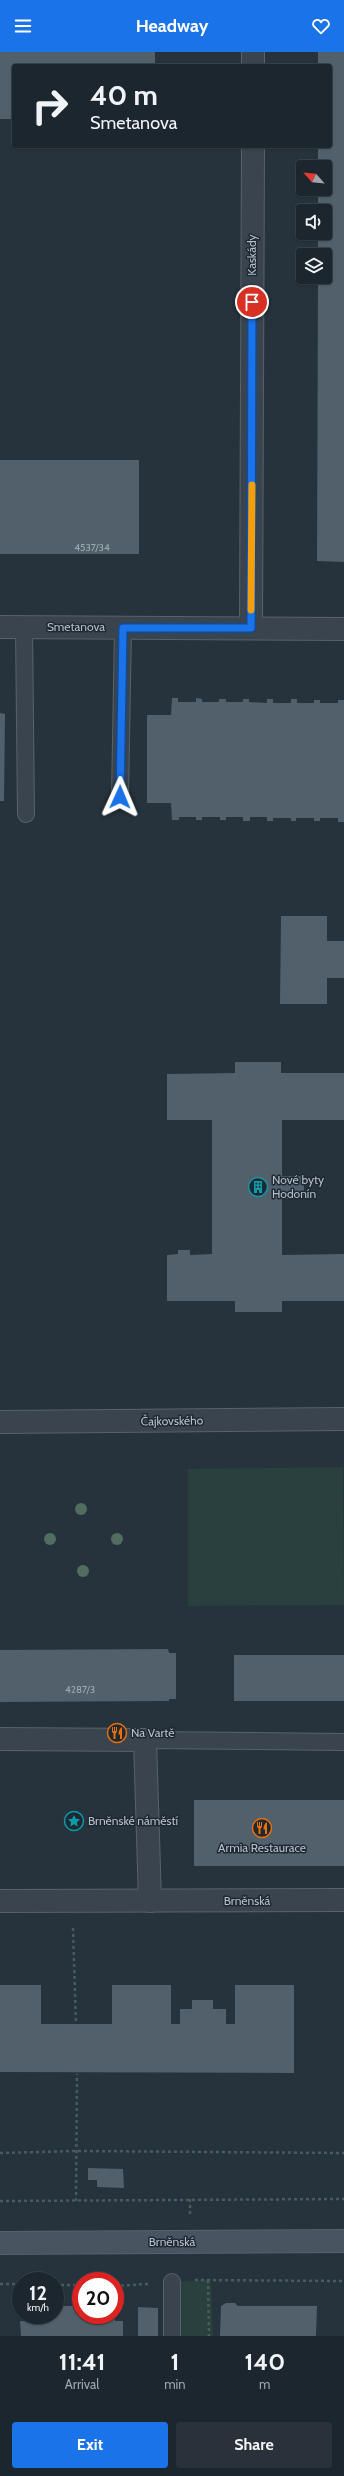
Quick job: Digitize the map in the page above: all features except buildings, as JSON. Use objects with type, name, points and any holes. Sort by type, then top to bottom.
[{"type":"main road","name":"Brněnská","points":[[0,2244],[344,2241]]},
{"type":"street","points":[[253,52],[253,64]]},
{"type":"street","name":"Kaskády","points":[[251,628],[253,148]]},
{"type":"street","name":"Smetanova","points":[[0,627],[344,629]]},
{"type":"street","name":"Čajkovského","points":[[0,1422],[344,1419]]},
{"type":"street","points":[[0,1739],[145,1740],[150,1901],[0,1901]]},
{"type":"street","name":"Brněnská","points":[[150,1901],[344,1900]]},
{"type":"lane","points":[[24,627],[26,814]]},
{"type":"lane","points":[[120,797],[123,628]]},
{"type":"lane","points":[[145,1740],[344,1742]]},
{"type":"lane","points":[[172,2282],[172,2336]]},
{"type":"path","points":[[72,1901],[76,2024]]},
{"type":"path","points":[[76,2201],[77,2074]]},
{"type":"path","points":[[0,2153],[76,2151],[344,2153]]},
{"type":"path","points":[[0,2201],[344,2199]]},
{"type":"path","points":[[208,2280],[208,2336]]},
{"type":"path","points":[[124,2285],[208,2280],[344,2281]]},
{"type":"path","points":[[0,2284],[12,2284]]},
{"type":"green space","points":[[343,1467],[344,1605],[188,1606],[188,1469]]},
{"type":"green space","points":[[211,2279],[213,2336],[179,2336],[178,2282]]},
{"type":"slow traffic","points":[[251,610],[252,485]]},
{"type":"place","name":"Nové byty Hodonín","points":[[258,1187]]},
{"type":"place","name":"Na Vartě","points":[[117,1733]]},
{"type":"place","name":"Brněnské náměstí","points":[[74,1821]]},
{"type":"place","name":"Armia Restaurace","points":[[262,1828]]},
{"type":"route","points":[[120,797],[123,628],[251,628],[252,302]]}]
